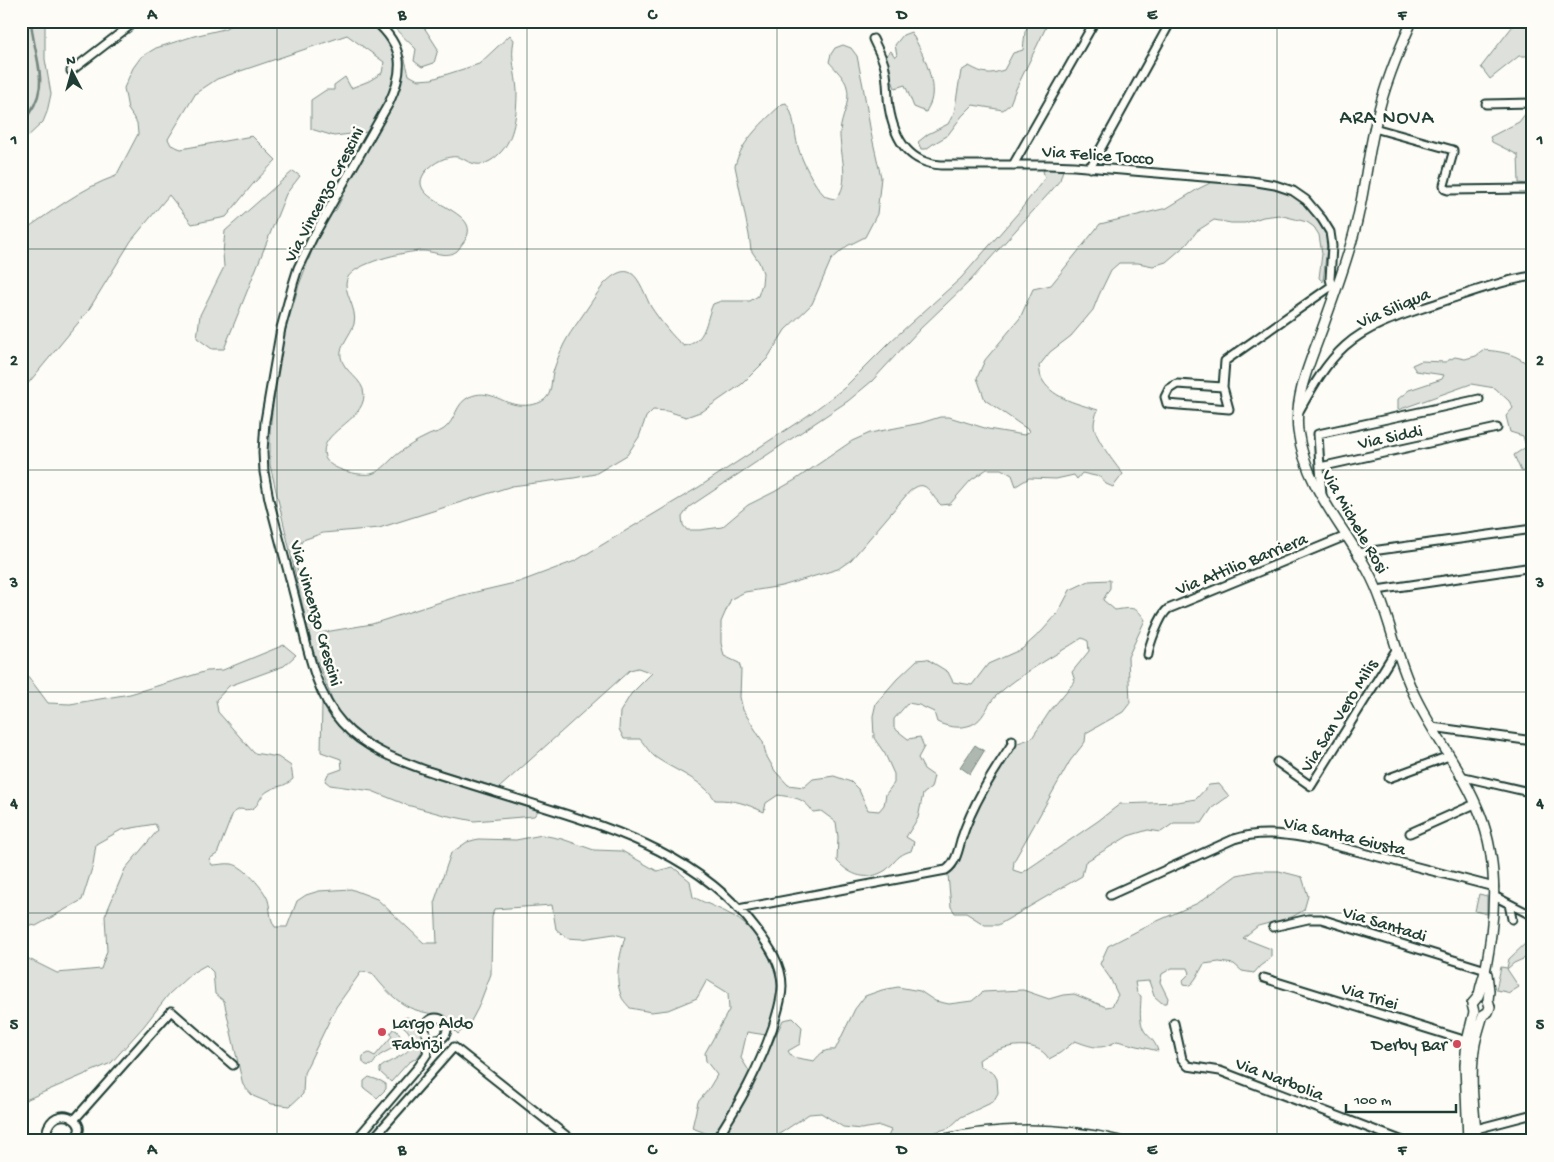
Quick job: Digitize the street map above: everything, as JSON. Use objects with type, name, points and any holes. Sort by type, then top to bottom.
[{"type":"street","points":[[71,71],[136,21]]},
{"type":"street","name":"Via Vincenzo Crescini","points":[[375,21],[389,35],[398,51],[400,68],[396,87],[389,103],[313,237],[298,268],[281,328],[268,402],[263,452],[264,472],[269,499],[306,643],[314,668],[331,708],[343,724],[364,741],[385,754],[428,771],[593,823],[666,853],[720,892],[752,924],[774,956],[781,973],[782,993],[774,1023],[758,1067],[715,1141]]},
{"type":"street","points":[[1014,165],[1095,21]]},
{"type":"street","points":[[1090,168],[1171,21]]},
{"type":"street","name":"Via Michele Rosi","points":[[1412,21],[1394,63],[1381,102],[1374,128],[1366,181],[1355,229],[1302,386],[1298,428],[1303,455],[1310,475],[1322,499],[1357,553],[1377,590],[1396,650],[1411,689],[1475,804],[1487,840],[1494,892],[1486,970],[1478,998],[1472,1004],[1479,1013],[1473,1065],[1477,1141]]},
{"type":"street","name":"Via Felice Tocco","points":[[873,39],[884,66],[889,105],[899,138],[912,155],[923,162],[935,165],[1048,165],[1251,181],[1275,185],[1296,192],[1302,197],[1322,219],[1330,232],[1332,246],[1330,279],[1334,287]]},
{"type":"street","points":[[1486,104],[1533,103]]},
{"type":"street","points":[[1374,128],[1452,149],[1453,153],[1444,185],[1448,190],[1531,189]]},
{"type":"street","name":"Via Siliqua","points":[[1298,413],[1331,361],[1347,345],[1369,330],[1392,319],[1473,291],[1533,276]]},
{"type":"street","points":[[1223,387],[1178,384],[1169,389],[1165,397],[1167,404],[1228,408],[1223,387],[1225,362],[1334,287]]},
{"type":"street","points":[[1322,499],[1318,434],[1479,399]]},
{"type":"street","name":"Via Siddi","points":[[1320,467],[1497,428]]},
{"type":"street","points":[[1357,553],[1533,528]]},
{"type":"street","name":"Via Attilio Barriera","points":[[1148,655],[1164,613],[1168,609],[1346,536]]},
{"type":"street","points":[[1377,590],[1533,567]]},
{"type":"street","name":"Via San Vero Milis","points":[[1277,762],[1311,786],[1396,650]]},
{"type":"street","points":[[1432,727],[1533,740]]},
{"type":"street","points":[[738,909],[946,870],[954,862],[965,829],[982,792],[1012,744],[1012,740]]},
{"type":"street","points":[[1389,778],[1449,756]]},
{"type":"street","points":[[1460,776],[1533,793]]},
{"type":"street","points":[[1410,833],[1475,804]]},
{"type":"street","name":"Via Santa Giusta","points":[[1110,895],[1234,839],[1262,834],[1279,834],[1306,838],[1494,892],[1509,904],[1532,916]]},
{"type":"street","points":[[1509,904],[1512,920]]},
{"type":"street","name":"Via Santadi","points":[[1273,927],[1308,919],[1321,919],[1486,970]]},
{"type":"street","name":"Via Michele Rosi","points":[[1479,1013],[1489,1010],[1490,1005],[1486,970]]},
{"type":"street","name":"Via Triei","points":[[1264,978],[1467,1041]]},
{"type":"street","points":[[1478,998],[1483,997],[1488,1000]]},
{"type":"street","points":[[75,1119],[171,1011],[233,1065]]},
{"type":"street","name":"Via Michele Rosi","points":[[1468,1141],[1465,1080],[1467,1041],[1479,1013]]},
{"type":"street","points":[[355,1141],[427,1054],[429,1038],[425,1031],[425,1026],[429,1020],[436,1018],[442,1020],[446,1024],[447,1031],[444,1037],[438,1040],[429,1038]]},
{"type":"street","name":"Via Narbolia","points":[[1174,1023],[1182,1058],[1188,1065],[1220,1071],[1403,1141]]},
{"type":"street","points":[[444,1037],[454,1047],[573,1141]]},
{"type":"street","points":[[371,1141],[454,1047]]},
{"type":"street","points":[[1476,1129],[1533,1114]]},
{"type":"street","points":[[52,1141],[49,1139],[47,1132],[48,1126],[61,1116],[75,1119],[79,1125],[79,1138],[68,1141]]},
{"type":"street","points":[[935,1141],[984,1132],[1038,1130],[1090,1135],[1120,1141]]},
{"type":"shaded area","points":[[21,21],[45,21],[45,59],[51,94],[43,122],[21,143]]},
{"type":"shaded area","points":[[238,21],[371,21],[382,31],[396,51],[399,60],[396,82],[368,132],[334,136],[311,129],[311,100],[326,90],[334,90],[334,85],[345,77],[351,88],[369,81],[382,73],[384,62],[347,35],[217,79],[196,93],[168,139],[171,145],[181,149],[252,136],[276,160],[226,217],[192,224],[169,195],[131,241],[88,311],[21,392],[21,232],[67,201],[91,187],[116,176],[138,134],[137,123],[128,109],[124,88],[133,68],[141,57],[156,48],[224,29]]},
{"type":"shaded area","points":[[387,21],[420,21],[438,49],[434,63],[422,67],[414,61],[416,49]]},
{"type":"shaded area","points":[[1030,21],[1049,21],[1010,104],[1003,110],[973,105],[947,136],[926,149],[921,149],[918,142],[928,134],[948,124],[954,113],[961,71],[969,66],[986,73],[1004,70],[1013,53],[1023,50],[1025,32]]},
{"type":"shaded area","points":[[1512,21],[1533,21],[1533,56],[1519,56],[1490,79],[1481,67],[1512,27]]},
{"type":"shaded area","points":[[911,32],[927,65],[932,84],[931,101],[926,112],[914,107],[905,85],[895,88],[886,64],[886,55],[891,51],[895,57],[897,55],[895,45],[903,35]]},
{"type":"shaded area","points":[[510,35],[514,40],[513,59],[517,99],[516,116],[509,141],[499,154],[487,163],[476,164],[458,157],[445,158],[426,171],[421,182],[424,191],[465,222],[468,231],[463,243],[457,251],[449,254],[422,251],[381,259],[359,268],[351,273],[347,279],[347,289],[355,318],[342,349],[341,357],[345,367],[361,384],[364,395],[357,413],[334,434],[324,448],[325,457],[328,462],[338,469],[360,474],[375,473],[412,444],[444,429],[464,400],[469,397],[483,394],[512,404],[522,405],[534,404],[544,400],[550,392],[553,372],[567,338],[604,284],[620,272],[631,273],[634,276],[654,312],[684,346],[692,344],[701,335],[713,304],[721,301],[750,301],[758,296],[763,273],[759,262],[751,250],[735,166],[738,157],[754,132],[782,104],[786,103],[793,119],[800,153],[809,172],[824,195],[835,199],[843,186],[844,167],[840,132],[848,93],[844,80],[829,62],[835,48],[843,45],[851,48],[857,56],[881,177],[877,214],[865,237],[847,246],[831,260],[812,304],[785,330],[767,359],[742,384],[703,411],[686,417],[667,411],[653,410],[646,417],[639,437],[627,455],[595,474],[512,486],[379,528],[323,533],[303,540],[297,549],[297,569],[313,623],[319,633],[372,624],[459,596],[519,582],[575,561],[699,487],[807,416],[843,389],[891,341],[961,278],[1018,213],[1045,178],[1043,171],[1051,166],[1063,170],[1060,180],[1052,190],[970,281],[920,329],[872,381],[848,401],[689,507],[682,517],[683,525],[687,530],[722,527],[748,505],[795,480],[852,441],[870,433],[921,423],[940,417],[949,417],[988,429],[1024,435],[1030,431],[985,400],[977,378],[985,360],[1020,318],[1033,289],[1051,285],[1100,224],[1167,208],[1198,189],[1219,180],[1270,185],[1300,197],[1325,228],[1328,238],[1323,282],[1319,278],[1322,254],[1319,235],[1314,227],[1307,222],[1279,215],[1263,217],[1245,223],[1214,220],[1197,231],[1187,244],[1166,262],[1153,266],[1138,263],[1119,263],[1111,270],[1093,310],[1071,336],[1050,352],[1039,366],[1042,379],[1060,397],[1098,410],[1094,421],[1097,436],[1123,474],[1113,487],[1106,484],[1100,477],[1082,473],[1077,479],[1074,475],[1056,479],[1029,478],[1016,486],[1012,475],[1001,469],[987,469],[971,480],[950,504],[941,505],[927,488],[920,486],[909,492],[851,560],[838,569],[782,586],[745,592],[731,599],[721,622],[721,643],[724,656],[739,663],[741,670],[740,697],[743,710],[763,742],[766,755],[775,771],[788,785],[804,787],[813,779],[834,776],[851,782],[859,790],[868,810],[879,811],[884,805],[886,794],[894,783],[894,774],[885,754],[874,738],[873,716],[876,703],[897,679],[917,660],[927,659],[948,672],[953,682],[972,685],[988,664],[1022,649],[1042,631],[1058,613],[1070,590],[1089,581],[1110,580],[1110,588],[1103,600],[1115,610],[1129,608],[1136,610],[1145,620],[1128,657],[1130,703],[1123,712],[1086,733],[1085,742],[1070,761],[1014,861],[1013,870],[1022,873],[1120,804],[1177,802],[1196,799],[1209,785],[1219,784],[1229,796],[1212,808],[1202,823],[1174,823],[1161,832],[1148,830],[1128,836],[1085,862],[1082,876],[998,925],[985,925],[966,913],[955,913],[951,907],[948,875],[956,868],[969,822],[1006,756],[1018,743],[1032,738],[1050,711],[1075,681],[1072,672],[1089,651],[1088,641],[1082,638],[1005,688],[996,696],[979,720],[971,725],[958,727],[941,724],[937,722],[934,712],[919,705],[908,703],[894,719],[894,728],[908,739],[920,737],[924,747],[918,758],[924,769],[934,776],[931,788],[923,794],[918,818],[906,837],[914,842],[911,851],[900,856],[886,870],[872,876],[854,874],[837,861],[838,837],[836,822],[821,811],[813,812],[802,801],[778,795],[766,803],[764,812],[740,803],[715,800],[704,787],[655,757],[640,739],[624,739],[619,729],[620,712],[631,694],[652,673],[638,668],[630,670],[499,788],[402,758],[380,748],[342,719],[332,700],[313,650],[270,465],[270,431],[283,339],[299,285],[315,243],[330,216],[336,210],[362,157],[392,107],[402,75],[401,57],[404,56],[409,75],[418,80],[432,79],[479,64]]},
{"type":"shaded area","points":[[1529,109],[1533,110],[1533,185],[1519,183],[1518,155],[1492,142],[1490,137],[1519,122]]},
{"type":"shaded area","points":[[293,171],[300,176],[286,194],[224,349],[212,349],[197,338],[200,315],[224,267],[225,231]]},
{"type":"shaded area","points":[[1484,350],[1511,355],[1522,360],[1533,369],[1533,472],[1521,471],[1514,455],[1526,447],[1523,436],[1510,432],[1506,416],[1513,408],[1509,401],[1495,388],[1471,384],[1398,410],[1398,399],[1409,390],[1442,379],[1444,375],[1416,371],[1412,365],[1421,361],[1445,362],[1455,357],[1465,359],[1476,356]]},
{"type":"shaded area","points":[[284,645],[296,655],[284,666],[229,686],[216,700],[218,712],[254,753],[278,757],[291,766],[293,779],[268,791],[255,807],[247,810],[240,809],[233,813],[217,854],[209,859],[212,865],[232,864],[242,869],[253,879],[268,900],[275,927],[287,927],[297,901],[306,895],[319,891],[351,889],[377,899],[424,943],[437,943],[435,900],[451,853],[467,842],[478,839],[516,840],[542,835],[562,839],[594,850],[622,851],[657,871],[673,867],[690,881],[693,897],[725,911],[753,932],[772,963],[778,987],[778,1002],[766,1035],[747,1032],[741,1058],[751,1074],[722,1125],[711,1135],[692,1128],[698,1102],[717,1075],[706,1061],[705,1053],[729,1010],[728,993],[707,980],[697,998],[668,1010],[651,1012],[630,1008],[623,1000],[618,981],[625,937],[614,934],[582,939],[567,938],[556,929],[552,905],[494,909],[492,917],[491,974],[470,1023],[458,1034],[443,1016],[409,1008],[391,995],[372,973],[361,972],[336,1007],[304,1073],[303,1094],[290,1106],[272,1104],[253,1096],[243,1085],[224,1001],[215,994],[213,972],[206,965],[192,973],[169,994],[111,1063],[21,1102],[21,955],[57,973],[101,969],[107,951],[105,916],[125,869],[158,830],[155,824],[121,830],[96,844],[93,865],[82,900],[36,926],[21,923],[21,716],[25,715],[21,708],[21,667],[48,703],[70,704],[130,694],[207,671],[223,670]]},
{"type":"shaded area","points":[[322,703],[326,705],[342,728],[356,741],[381,756],[535,807],[539,810],[534,816],[474,821],[407,805],[372,791],[330,785],[325,781],[328,774],[342,769],[341,759],[321,752]]},
{"type":"shaded area","points":[[975,745],[984,751],[970,774],[960,767]]},
{"type":"shaded area","points":[[1257,871],[1279,871],[1302,877],[1308,896],[1304,910],[1292,917],[1258,926],[1243,938],[1271,949],[1271,958],[1254,973],[1242,971],[1234,964],[1219,962],[1204,964],[1190,986],[1184,985],[1183,980],[1190,973],[1188,968],[1172,968],[1162,974],[1160,982],[1168,998],[1167,1003],[1162,1003],[1154,996],[1149,981],[1135,982],[1137,993],[1141,996],[1141,1024],[1158,1051],[1117,1041],[1106,1046],[1096,1047],[1075,1041],[1049,1059],[1043,1052],[1025,1046],[1015,1046],[995,1051],[979,1060],[980,1066],[993,1072],[997,1079],[998,1093],[993,1102],[961,1117],[949,1128],[905,1141],[889,1141],[887,1139],[891,1130],[880,1126],[861,1129],[843,1127],[821,1113],[809,1114],[769,1141],[720,1141],[759,1071],[783,1020],[793,1018],[802,1027],[800,1044],[788,1051],[792,1057],[814,1061],[823,1052],[835,1050],[855,1009],[865,996],[898,987],[920,991],[935,1001],[949,1004],[972,1001],[983,992],[1023,990],[1049,999],[1074,994],[1106,1007],[1112,1006],[1118,995],[1110,978],[1100,964],[1108,946],[1198,903],[1237,875]]},
{"type":"shaded area","points":[[1479,894],[1487,896],[1487,914],[1475,911]]},
{"type":"shaded area","points":[[1528,941],[1532,955],[1514,963],[1507,969],[1519,987],[1508,994],[1507,992],[1496,990],[1501,967],[1507,968],[1509,959]]},
{"type":"shaded area","name":"Largo Aldo Fabrizi","points":[[407,1017],[421,1025],[424,1038],[422,1051],[391,1082],[380,1072],[380,1068],[404,1054],[412,1045],[412,1038],[400,1023],[401,1019]]},
{"type":"shaded area","name":"Largo Aldo Fabrizi","points":[[393,1029],[400,1035],[399,1044],[377,1058],[372,1065],[364,1064],[363,1056],[369,1053],[375,1056],[392,1036],[390,1033]]},
{"type":"shaded area","name":"Largo Aldo Fabrizi","points":[[369,1077],[386,1084],[386,1089],[377,1098],[364,1088],[364,1081]]},
{"type":"waterway","points":[[21,124],[31,111],[40,86],[40,74],[31,21]]},
{"type":"place","name":"Largo Aldo Fabrizi","points":[[382,1032]]},
{"type":"place","name":"Derby Bar","points":[[1457,1044]]},
{"type":"district","name":"ARA NOVA","points":[[1387,116]]}]
